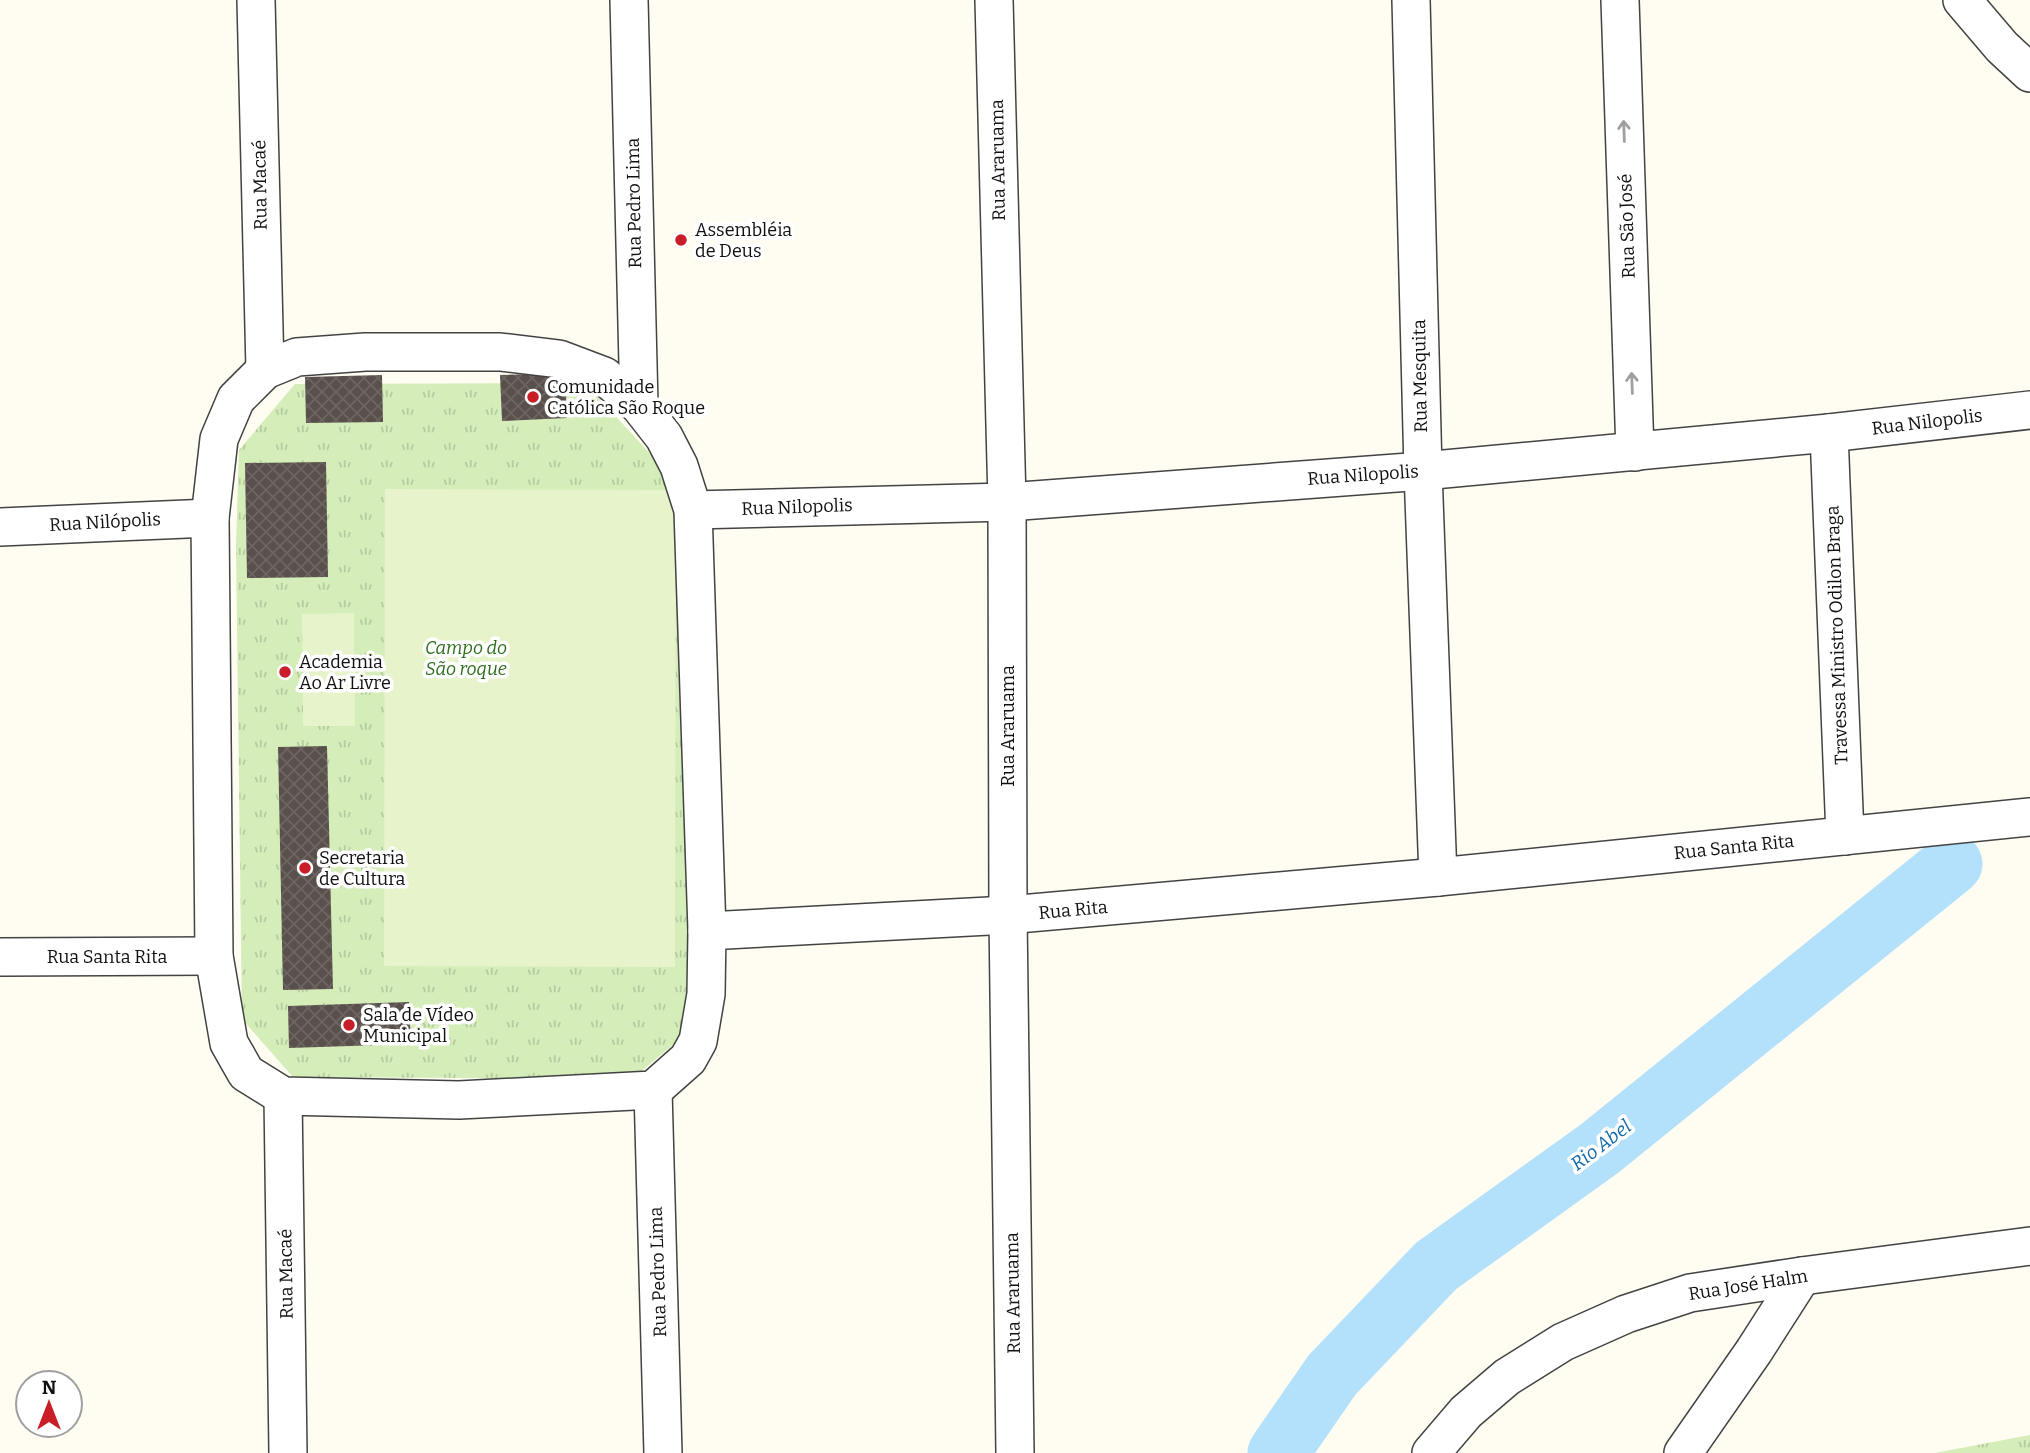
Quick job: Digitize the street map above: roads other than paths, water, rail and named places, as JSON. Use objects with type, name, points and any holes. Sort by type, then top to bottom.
[{"type":"street","name":"Rua Macaé","points":[[256,0],[264,370]]},
{"type":"street","name":"Rua Pedro Lima","points":[[629,0],[639,405]]},
{"type":"street","name":"Rua Araruama","points":[[994,0],[1007,502],[1008,915],[1015,1453]]},
{"type":"street","name":"Rua Mesquita","points":[[1411,0],[1423,471],[1438,877]]},
{"type":"street","name":"Rua São José","points":[[1620,0],[1635,452]]},
{"type":"street","points":[[1962,0],[2002,47],[2030,73]]},
{"type":"street","points":[[365,352],[499,352],[559,359],[604,376],[639,405],[664,437],[679,466],[693,510],[707,930],[706,994],[698,1041],[688,1059],[653,1090],[459,1100],[283,1096],[246,1073],[229,1043],[214,956],[209,517],[219,439],[236,399],[264,370],[297,357],[365,352]]},
{"type":"street","name":"Rua Nilopolis","points":[[693,510],[1007,502],[1423,471],[1829,433],[2030,410]]},
{"type":"street","name":"Travessa Ministro Odilon Braga","points":[[1829,433],[1845,836]]},
{"type":"street","name":"Rua Nilópolis","points":[[0,527],[209,517]]},
{"type":"street","name":"Rua Santa Rita","points":[[1438,877],[2030,817]]},
{"type":"street","name":"Rua Rita","points":[[707,930],[1008,915],[1438,877]]},
{"type":"street","name":"Rua Santa Rita","points":[[0,957],[214,956]]},
{"type":"street","name":"Rua Pedro Lima","points":[[653,1090],[663,1453]]},
{"type":"street","name":"Rua Macaé","points":[[283,1096],[288,1453]]},
{"type":"street","name":"Rua José Halm","points":[[1431,1453],[1466,1412],[1507,1377],[1563,1342],[1626,1314],[1690,1293],[2030,1247]]},
{"type":"street","points":[[1683,1453],[1802,1276]]},
{"type":"waterway","name":"Rio Abel","points":[[1278,1453],[1332,1375],[1436,1266],[1599,1149],[1952,864]]},
{"type":"place","name":"Assembléia de Deus","points":[[681,240]]},
{"type":"place","name":"Comunidade Católica São Roque","points":[[533,397]]},
{"type":"place","name":"Academia Ao Ar Livre","points":[[285,672]]},
{"type":"place","name":"Secretaria de Cultura","points":[[305,868]]},
{"type":"place","name":"Sala de Vídeo Municipal","points":[[349,1025]]},
{"type":"park label","name":"Campo do São roque","points":[[466,658]]}]
